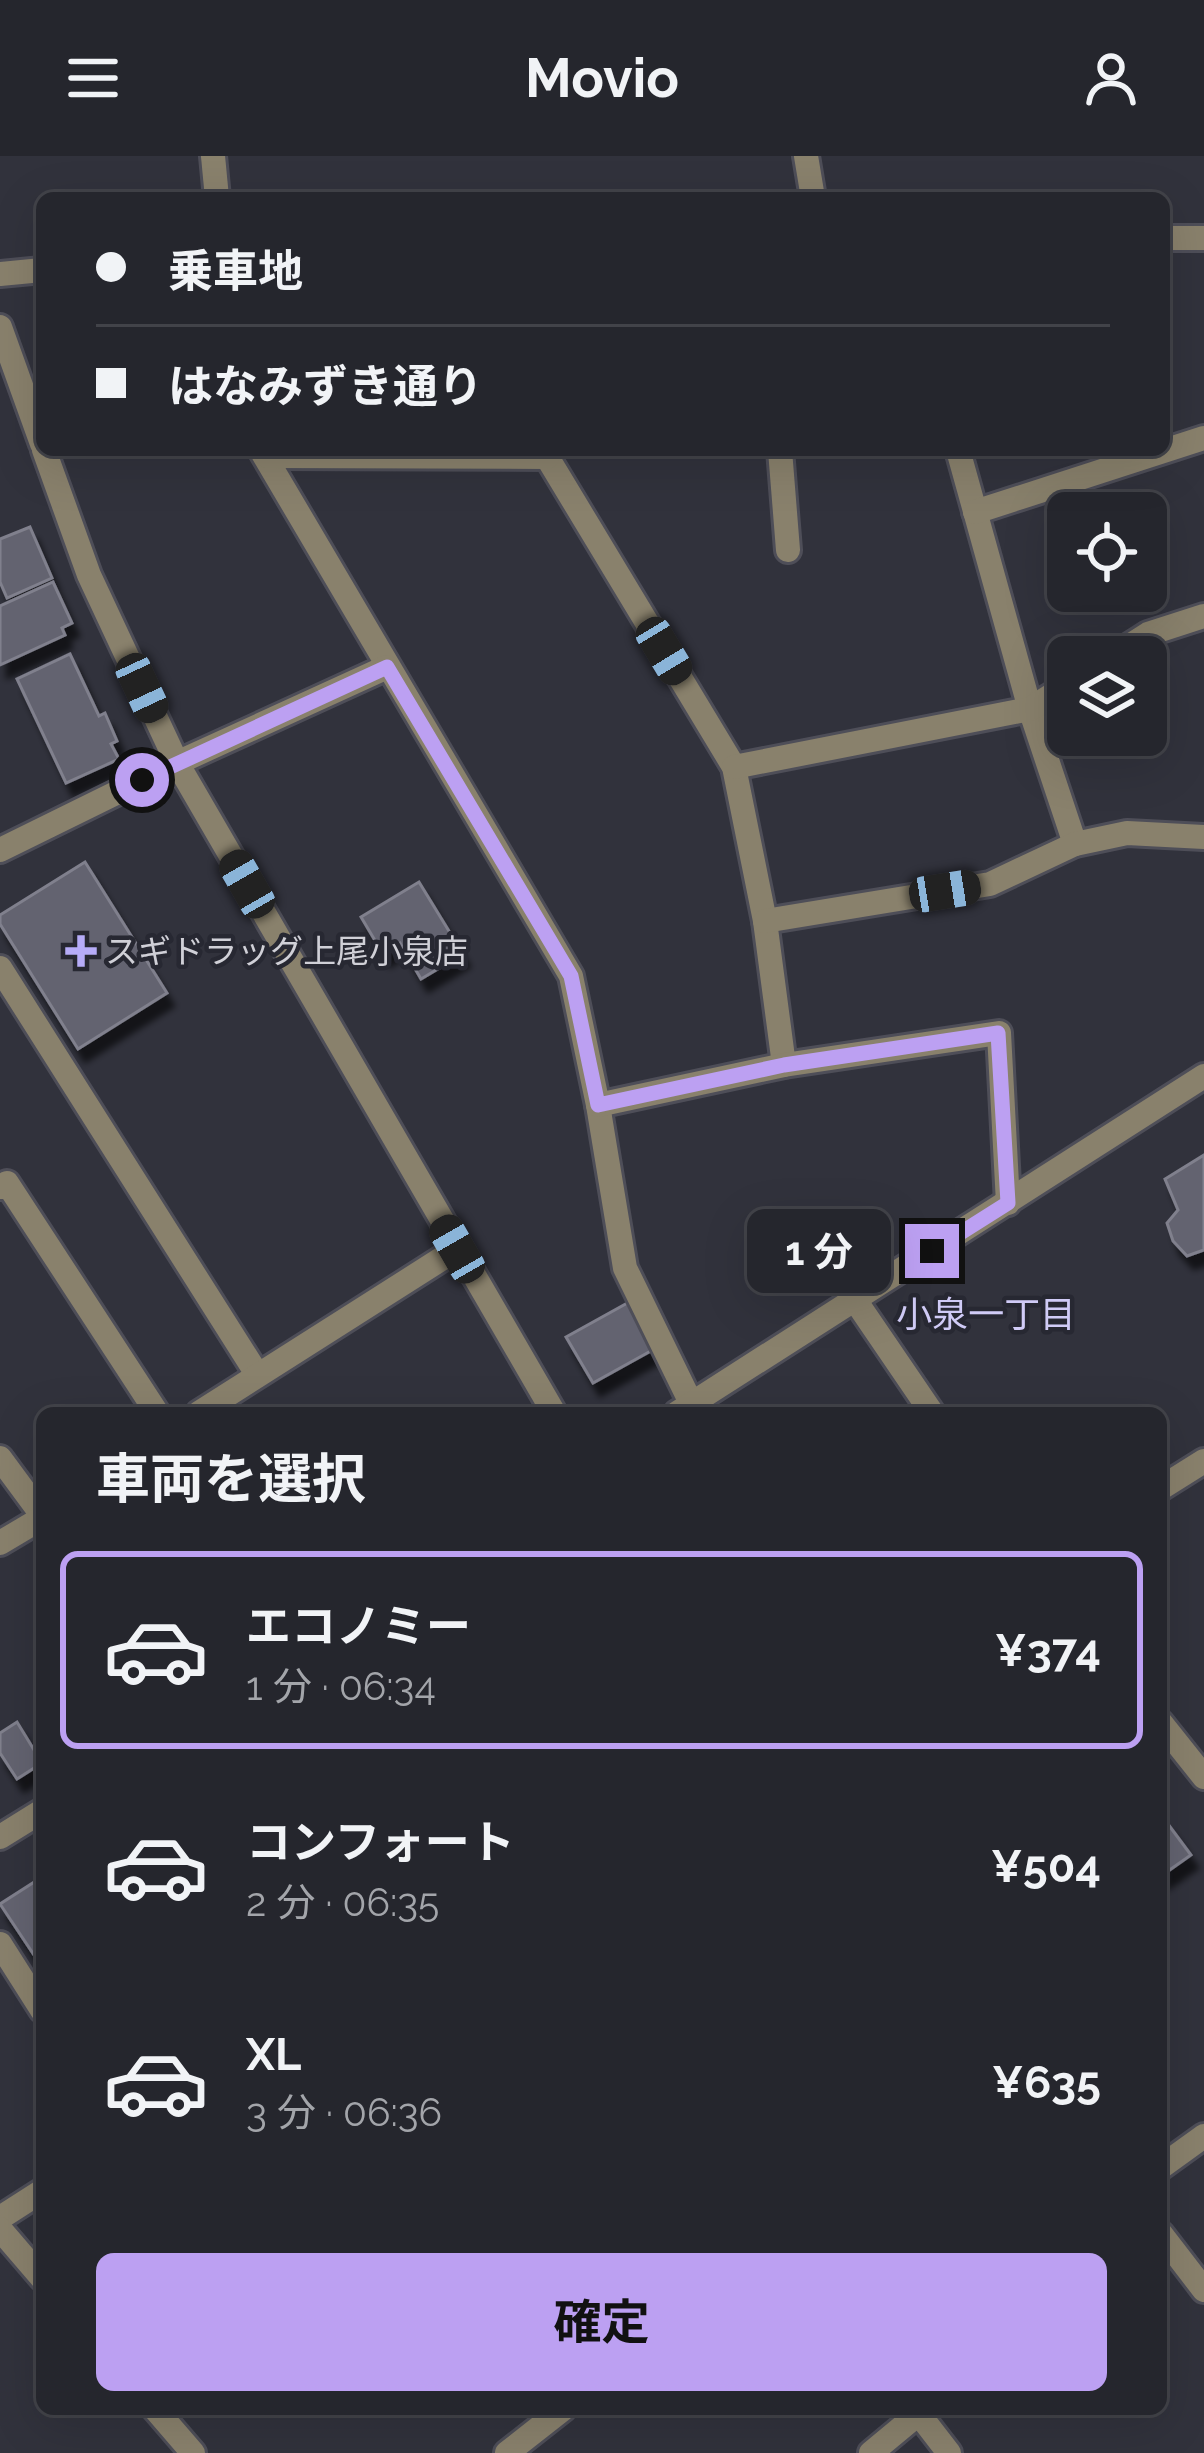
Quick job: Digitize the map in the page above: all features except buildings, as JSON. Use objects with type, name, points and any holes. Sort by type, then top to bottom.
[{"type":"street","points":[[213,156],[216,192]]},
{"type":"street","points":[[806,156],[812,192]]},
{"type":"street","points":[[1170,238],[1204,238]]},
{"type":"street","points":[[0,274],[36,271]]},
{"type":"street","points":[[0,327],[36,427]]},
{"type":"street","points":[[1170,449],[1204,438]]},
{"type":"street","points":[[46,456],[89,574],[177,763],[550,1407]]},
{"type":"street","points":[[266,456],[571,976],[626,1268],[683,1407]]},
{"type":"street","points":[[549,456],[734,767],[765,921],[784,1065]]},
{"type":"street","points":[[780,456],[788,550]]},
{"type":"street","points":[[960,456],[1030,709],[1075,844]]},
{"type":"street","points":[[974,512],[1148,456]]},
{"type":"street","points":[[1145,636],[1204,616]]},
{"type":"street","points":[[0,850],[387,667]]},
{"type":"street","points":[[734,767],[1030,709],[1047,698]]},
{"type":"street","points":[[765,921],[990,884],[1075,844],[1127,833],[1204,837]]},
{"type":"street","points":[[0,968],[257,1374]]},
{"type":"street","points":[[598,1105],[784,1065],[998,1033],[1008,1203]]},
{"type":"street","points":[[687,1407],[1204,1076]]},
{"type":"street","points":[[0,1187],[7,1183],[153,1407]]},
{"type":"street","points":[[208,1407],[457,1249]]},
{"type":"street","points":[[855,1300],[928,1407]]},
{"type":"street","points":[[0,1457],[36,1508]]},
{"type":"street","points":[[1167,1484],[1204,1461]]},
{"type":"street","points":[[0,1544],[36,1520]]},
{"type":"street","points":[[1167,1731],[1204,1777]]},
{"type":"street","points":[[3,1829],[36,1814]]},
{"type":"street","points":[[0,1945],[36,2001]]},
{"type":"street","points":[[1167,2163],[1204,2136]]},
{"type":"street","points":[[0,2218],[36,2195]]},
{"type":"street","points":[[0,2229],[36,2271]]},
{"type":"street","points":[[1167,2242],[1204,2290]]},
{"type":"street","points":[[167,2415],[193,2453]]},
{"type":"street","points":[[507,2453],[555,2415]]},
{"type":"street","points":[[872,2453],[912,2415]]},
{"type":"street","points":[[919,2415],[949,2453]]},
{"type":"place","name":"スギドラッグ上尾小泉店","points":[[81,951]]},
{"type":"district","name":"小泉一丁目","points":[[986,1314]]},
{"type":"route","points":[[142,780],[387,667],[571,976],[598,1105],[784,1065],[998,1033],[1008,1203],[932,1251]]}]
